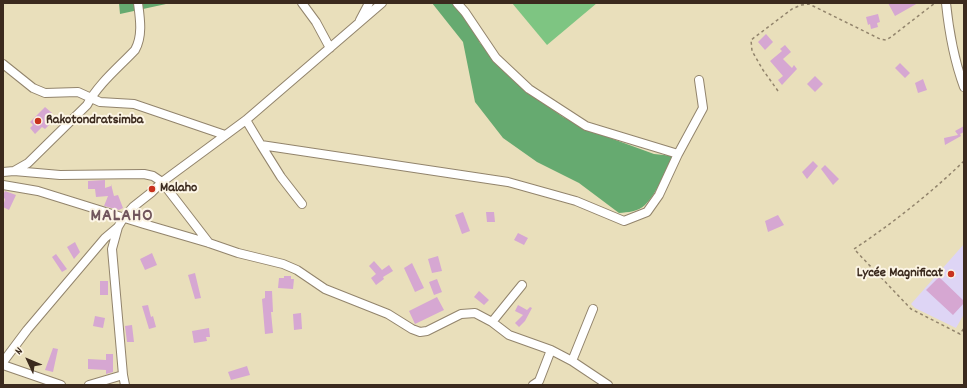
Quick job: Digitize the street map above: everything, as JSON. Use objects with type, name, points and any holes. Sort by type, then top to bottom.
[{"type":"street","points":[[14,171],[28,163],[87,105],[91,97],[135,50],[139,44],[140,19],[138,3]]},
{"type":"street","points":[[302,3],[316,22],[330,48]]},
{"type":"street","points":[[358,25],[369,3]]},
{"type":"street","points":[[125,385],[112,250],[118,227],[124,217],[133,207],[162,182],[246,120],[382,3]]},
{"type":"street","points":[[457,3],[465,12],[496,58],[529,89],[586,126],[678,154]]},
{"type":"street","points":[[946,3],[950,33],[958,69],[964,87]]},
{"type":"street","points":[[3,64],[33,88],[45,93],[78,92],[100,102],[134,104],[225,135]]},
{"type":"street","points":[[261,145],[508,182],[576,201],[624,221],[647,212],[660,195],[678,154],[703,108],[699,80]]},
{"type":"street","points":[[246,120],[281,177],[302,204]]},
{"type":"street","points":[[3,172],[14,171],[60,175],[144,174],[153,176],[162,182],[209,243]]},
{"type":"street","points":[[3,185],[38,191],[238,253],[283,264],[297,270],[325,289],[388,314],[412,329],[420,332],[427,331],[461,314],[475,313],[492,322],[509,335],[551,350],[572,361],[608,385]]},
{"type":"street","points":[[61,385],[3,363],[27,330],[72,276],[105,238],[118,227]]},
{"type":"street","points":[[492,322],[522,285]]},
{"type":"street","points":[[572,361],[593,309]]},
{"type":"street","points":[[533,385],[539,381],[551,350]]},
{"type":"street","points":[[89,385],[123,374]]},
{"type":"path","points":[[778,91],[763,70],[752,50],[751,40],[792,9],[801,5],[809,4],[886,40],[935,3]]},
{"type":"path","points":[[964,160],[946,178],[883,230],[854,249],[911,309],[960,334],[964,328]]},
{"type":"shaded area","name":"Lycée Magnificat","points":[[964,244],[964,314],[956,328],[915,308],[911,304]]},
{"type":"green space","points":[[119,3],[166,3],[166,4],[120,14]]},
{"type":"green space","points":[[432,3],[459,3],[480,43],[522,88],[563,117],[602,135],[654,154],[673,156],[657,189],[645,205],[633,211],[619,213],[579,183],[537,162],[503,138],[475,102],[463,42]]},
{"type":"green space","points":[[512,3],[597,3],[547,45]]},
{"type":"building","points":[[888,3],[918,3],[895,16]]},
{"type":"building","points":[[878,14],[880,22],[877,23],[878,27],[871,29],[870,24],[868,25],[866,17]]},
{"type":"building","points":[[766,34],[773,42],[765,50],[758,42]]},
{"type":"building","points":[[785,45],[791,52],[783,59],[792,68],[794,65],[797,69],[782,85],[778,80],[783,76],[770,61],[782,51],[780,49]]},
{"type":"building","points":[[900,63],[910,73],[905,78],[895,68]]},
{"type":"building","points":[[815,76],[823,84],[815,92],[807,84]]},
{"type":"building","points":[[923,79],[927,90],[918,93],[915,83]]},
{"type":"building","name":"Rakotondratsimba","points":[[45,107],[52,113],[45,120],[50,124],[45,129],[42,127],[35,134],[30,128],[33,125],[30,122]]},
{"type":"building","points":[[964,126],[964,132],[960,134],[961,136],[945,145],[944,138],[958,135],[955,131]]},
{"type":"building","points":[[813,161],[818,166],[807,179],[802,172]]},
{"type":"building","points":[[825,165],[839,179],[833,185],[821,169]]},
{"type":"building","points":[[105,180],[105,188],[111,186],[111,184],[114,196],[118,195],[123,208],[119,210],[104,206],[108,196],[96,197],[95,189],[88,189],[88,181]]},
{"type":"building","points":[[5,191],[16,195],[9,210],[3,207],[5,199],[3,195]]},
{"type":"building","points":[[463,212],[470,231],[462,234],[455,215]]},
{"type":"building","points":[[486,212],[494,212],[495,222],[487,222]]},
{"type":"building","points":[[778,215],[784,225],[768,232],[765,221]]},
{"type":"building","points":[[518,233],[528,238],[524,245],[514,240]]},
{"type":"building","points":[[75,242],[80,252],[74,259],[67,247]]},
{"type":"building","points":[[152,253],[157,265],[145,270],[140,259]]},
{"type":"building","points":[[56,254],[67,269],[62,272],[52,257]]},
{"type":"building","points":[[438,256],[442,271],[432,273],[428,259]]},
{"type":"building","points":[[374,261],[382,270],[389,265],[393,271],[383,277],[384,279],[376,285],[371,278],[376,274],[369,266]]},
{"type":"building","points":[[412,263],[424,288],[415,292],[404,268]]},
{"type":"building","points":[[195,273],[201,298],[195,299],[188,275]]},
{"type":"building","points":[[284,276],[291,276],[291,279],[294,279],[293,289],[278,288],[279,278],[284,278]]},
{"type":"building","points":[[939,277],[964,301],[964,303],[953,315],[926,290]]},
{"type":"building","points":[[437,279],[442,292],[434,295],[429,282]]},
{"type":"building","points":[[100,281],[108,281],[108,295],[100,295]]},
{"type":"building","points":[[265,291],[272,291],[273,312],[271,312],[273,333],[265,334],[262,299],[265,298]]},
{"type":"building","points":[[479,291],[489,300],[484,305],[474,297]]},
{"type":"building","points":[[437,297],[444,310],[415,324],[409,311]]},
{"type":"building","points":[[148,305],[151,317],[153,316],[156,327],[149,329],[142,306]]},
{"type":"building","points":[[518,305],[527,310],[530,307],[532,308],[525,321],[519,327],[515,323],[523,315],[515,311]]},
{"type":"building","points":[[301,313],[302,329],[294,330],[293,314]]},
{"type":"building","points":[[95,316],[105,318],[103,328],[93,326]]},
{"type":"building","points":[[132,325],[134,342],[127,342],[125,326]]},
{"type":"building","points":[[209,328],[210,337],[206,337],[207,341],[194,343],[192,331]]},
{"type":"building","points":[[53,348],[58,349],[53,372],[45,370]]},
{"type":"building","points":[[106,354],[113,354],[113,372],[106,374],[106,370],[88,369],[88,359],[106,360]]},
{"type":"building","points":[[247,366],[250,375],[231,380],[228,372]]},
{"type":"place","name":"Rakotondratsimba","points":[[38,121]]},
{"type":"place","name":"Malaho","points":[[152,189]]},
{"type":"place","name":"Lycée Magnificat","points":[[951,274]]},
{"type":"district","name":"MALAHO","points":[[122,218]]}]
